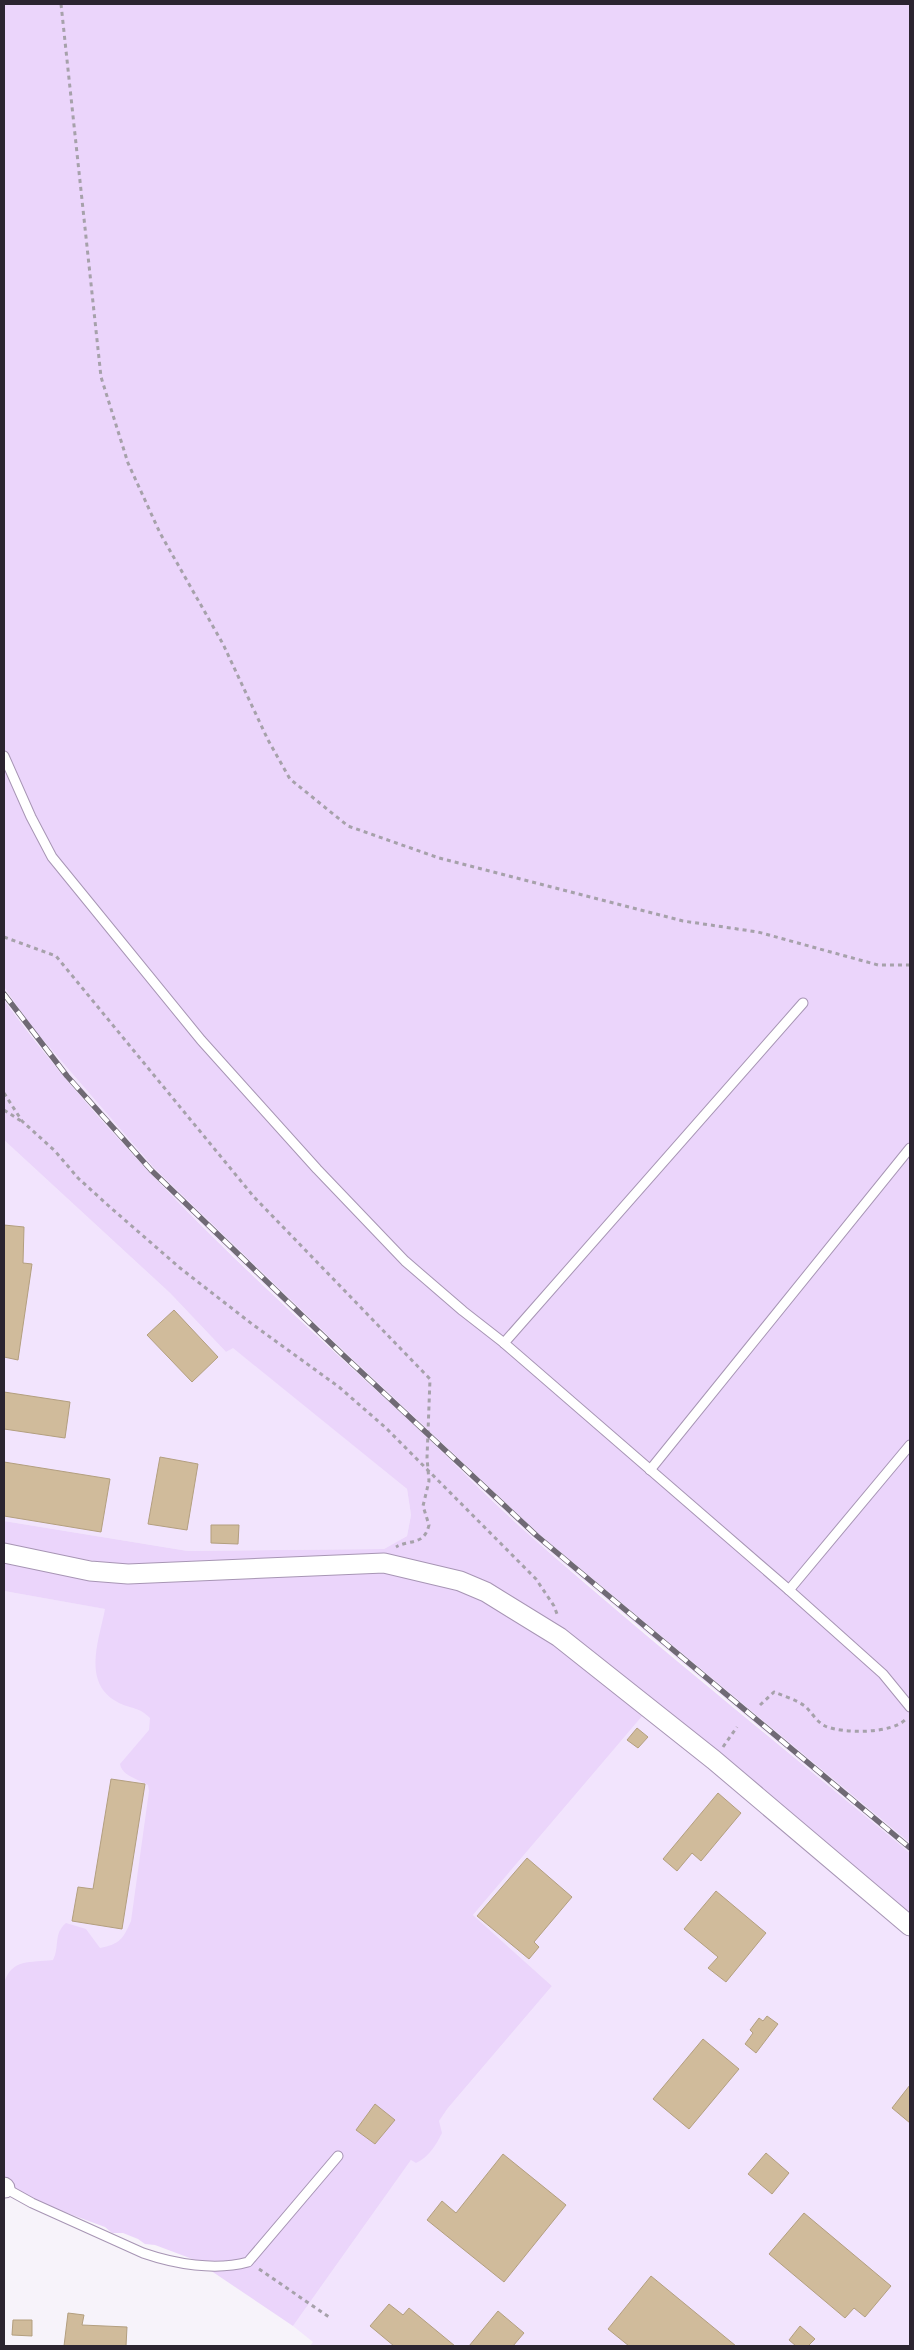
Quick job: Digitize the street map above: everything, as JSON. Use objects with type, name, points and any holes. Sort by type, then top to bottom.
[{"type":"street","points":[[4,1554],[90,1571],[128,1574],[384,1563],[460,1581],[486,1592],[559,1637],[714,1760],[910,1926]]},
{"type":"lane","points":[[4,756],[31,817],[52,857],[201,1040],[317,1169],[405,1261],[462,1311],[504,1343],[789,1590],[883,1674],[910,1707]]},
{"type":"lane","points":[[504,1343],[803,1003]]},
{"type":"lane","points":[[650,1470],[910,1148]]},
{"type":"lane","points":[[789,1590],[910,1445]]},
{"type":"lane","points":[[4,2188],[32,2204],[128,2248],[161,2260],[233,2266],[248,2262],[338,2156]]},
{"type":"path","points":[[62,4],[101,377],[128,463],[160,533],[222,644],[268,740],[290,779],[348,826],[439,858],[683,921],[758,932],[878,965],[910,965]]},
{"type":"path","points":[[4,937],[56,956],[254,1197],[430,1379],[427,1458],[430,1471],[423,1506],[429,1525],[428,1531],[417,1540],[409,1544],[400,1545],[392,1550],[384,1563]]},
{"type":"path","points":[[4,1093],[22,1121]]},
{"type":"path","points":[[4,1110],[22,1121],[55,1150],[92,1190],[180,1268],[252,1324],[339,1387],[386,1428],[536,1580],[554,1606],[559,1620],[559,1637]]},
{"type":"path","points":[[760,1705],[774,1692],[805,1706],[823,1725],[839,1731],[872,1730],[899,1726],[910,1716]]},
{"type":"path","points":[[248,2262],[329,2317]]},
{"type":"shaded area","points":[[4,4],[910,4],[910,1843],[539,1534],[345,1352],[154,1168],[31,1026],[4,987]]},
{"type":"shaded area","points":[[4,987],[31,1026],[154,1168],[345,1352],[539,1534],[910,1843],[910,1853],[534,1539],[240,1262],[148,1173],[64,1077],[4,1000]]},
{"type":"shaded area","points":[[4,1000],[91,1109],[186,1210],[287,1308],[408,1419],[535,1540],[674,1659],[910,1853],[910,1917],[568,1636],[413,1564],[133,1567],[4,1547],[4,1521],[188,1551],[384,1549],[407,1536],[411,1515],[407,1489],[233,1348],[226,1352],[170,1293],[4,1140]]},
{"type":"shaded area","points":[[4,1140],[170,1293],[226,1352],[233,1347],[407,1489],[411,1515],[407,1536],[384,1549],[188,1551],[4,1521]]},
{"type":"shaded area","points":[[4,1561],[89,1578],[383,1570],[458,1588],[483,1599],[561,1646],[644,1714],[473,1915],[552,1986],[448,2108],[439,2121],[442,2133],[435,2146],[416,2163],[411,2160],[293,2326],[195,2260],[155,2245],[145,2244],[123,2233],[112,2233],[105,2227],[7,2191],[4,2185],[4,1983],[12,1969],[23,1963],[53,1960],[59,1932],[66,1923],[86,1929],[100,1948],[112,1945],[120,1940],[126,1932],[131,1921],[149,1791],[148,1785],[124,1772],[120,1764],[149,1730],[150,1718],[139,1710],[119,1703],[107,1695],[100,1685],[96,1673],[96,1661],[105,1609],[4,1591]]},
{"type":"shaded area","points":[[4,1591],[202,1626],[120,2102],[4,2092]]},
{"type":"shaded area","points":[[644,1714],[910,1936],[910,2346],[310,2346],[313,2342],[293,2326],[448,2108],[552,1986],[473,1915]]},
{"type":"building","points":[[4,1225],[24,1227],[23,1263],[32,1264],[18,1360],[4,1357]]},
{"type":"building","points":[[174,1310],[218,1357],[192,1382],[147,1335]]},
{"type":"building","points":[[4,1392],[70,1402],[65,1438],[4,1429]]},
{"type":"building","points":[[160,1457],[198,1464],[187,1530],[148,1524]]},
{"type":"building","points":[[4,1462],[110,1479],[101,1532],[4,1516]]},
{"type":"building","points":[[211,1525],[239,1525],[238,1544],[211,1543]]},
{"type":"building","points":[[637,1728],[648,1737],[638,1748],[627,1740]]},
{"type":"building","points":[[111,1779],[145,1784],[122,1929],[72,1921],[78,1887],[93,1889]]},
{"type":"building","points":[[718,1793],[741,1813],[701,1861],[692,1853],[677,1871],[663,1859]]},
{"type":"building","points":[[527,1858],[572,1897],[534,1942],[539,1947],[529,1959],[477,1916]]},
{"type":"building","points":[[716,1891],[766,1933],[726,1982],[708,1968],[718,1957],[684,1929]]},
{"type":"building","points":[[767,2016],[778,2024],[756,2053],[745,2044],[753,2033],[750,2030],[759,2018],[763,2021]]},
{"type":"building","points":[[703,2039],[739,2069],[689,2129],[653,2099]]},
{"type":"building","points":[[910,2085],[910,2123],[892,2108]]},
{"type":"building","points":[[375,2104],[395,2120],[375,2144],[356,2130]]},
{"type":"building","points":[[766,2153],[789,2173],[772,2194],[748,2174]]},
{"type":"building","points":[[503,2154],[566,2205],[504,2282],[427,2220],[442,2201],[456,2213]]},
{"type":"building","points":[[804,2213],[891,2286],[865,2317],[854,2308],[845,2318],[769,2254]]},
{"type":"building","points":[[651,2276],[736,2346],[629,2346],[608,2329]]},
{"type":"building","points":[[389,2304],[403,2315],[409,2308],[455,2346],[394,2346],[370,2326]]},
{"type":"building","points":[[498,2311],[524,2333],[513,2346],[469,2346]]},
{"type":"building","points":[[68,2313],[84,2315],[82,2325],[127,2327],[126,2346],[64,2346]]},
{"type":"building","points":[[13,2320],[32,2320],[32,2336],[12,2335]]},
{"type":"building","points":[[800,2326],[815,2339],[808,2346],[796,2346],[789,2340]]},
{"type":"railway","points":[[4,994],[67,1076],[151,1170],[342,1354],[537,1536],[910,1848]]}]
